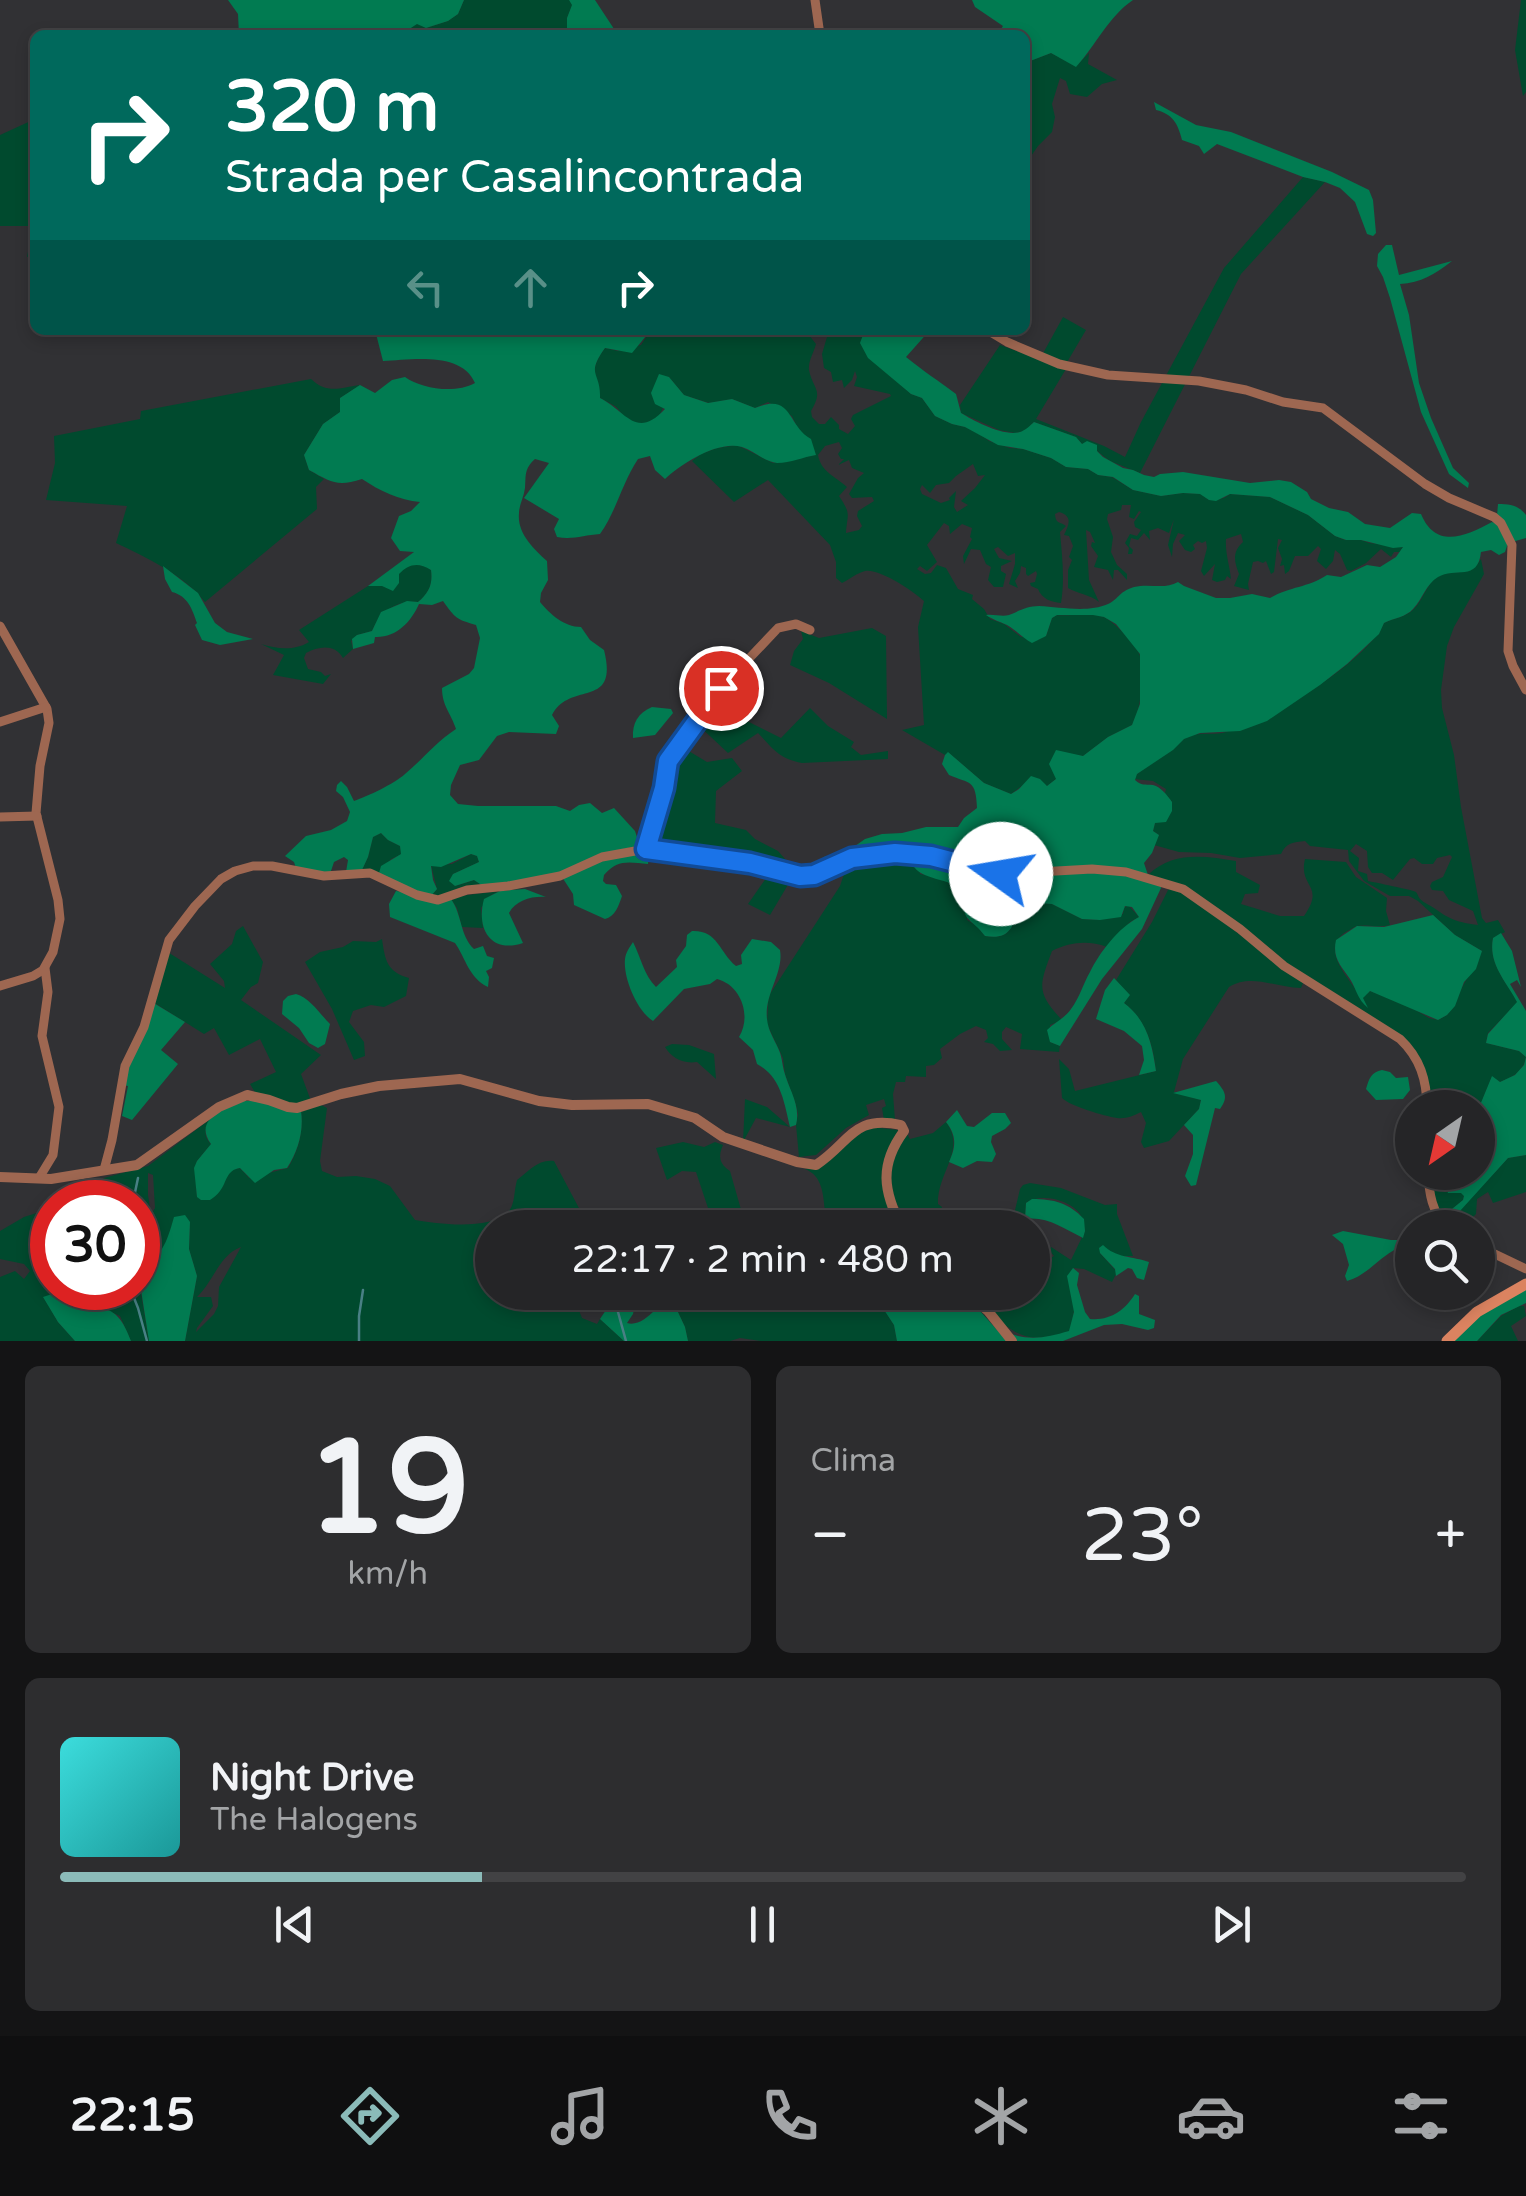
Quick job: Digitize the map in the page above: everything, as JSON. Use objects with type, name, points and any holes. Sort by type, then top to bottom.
[{"type":"main road","points":[[1446,1341],[1477,1312],[1526,1284]]},
{"type":"street","points":[[815,0],[819,30]]},
{"type":"street","points":[[996,335],[1058,364],[1108,375],[1199,380],[1323,408],[1424,484],[1494,517],[1502,523],[1512,545],[1508,651],[1526,690]]},
{"type":"street","points":[[646,849],[668,761],[692,725],[778,628],[796,624],[810,630]]},
{"type":"street","points":[[0,626],[46,706],[49,722],[40,766],[37,816],[60,919],[45,968],[0,986]]},
{"type":"street","points":[[0,722],[46,706]]},
{"type":"street","points":[[0,817],[37,816]]},
{"type":"street","points":[[104,1170],[125,1066],[144,1027],[168,940],[221,878],[253,866],[324,876],[361,872],[438,900],[467,890],[560,876],[602,856],[646,849],[750,863],[800,876],[814,875],[852,858],[895,853],[931,856],[1001,874],[1092,869],[1126,872],[1183,889],[1284,966],[1400,1039],[1422,1070],[1426,1090]]},
{"type":"street","points":[[38,1178],[53,1156],[59,1107],[42,1036],[48,992],[45,968]]},
{"type":"street","points":[[0,1177],[52,1179],[137,1165],[219,1107],[247,1095],[297,1108],[379,1086],[460,1080],[539,1101],[648,1104],[695,1118],[723,1137],[816,1165],[845,1138],[874,1121],[901,1126],[904,1130],[889,1156],[886,1180],[893,1210]]},
{"type":"street","points":[[1495,1254],[1526,1269]]},
{"type":"street","points":[[987,1310],[1012,1341]]},
{"type":"green space","points":[[228,0],[464,0],[458,14],[448,21],[426,28],[417,24],[408,30],[239,30],[238,14]]},
{"type":"green space","points":[[464,0],[569,0],[573,4],[567,30],[408,30],[417,23],[426,28],[458,14]]},
{"type":"green space","points":[[569,0],[595,0],[615,30],[567,30],[572,5]]},
{"type":"green space","points":[[972,0],[1133,0],[1110,22],[1076,67],[1051,53],[1030,61],[1030,30],[1000,30],[1003,26],[975,7]]},
{"type":"green space","points":[[1521,0],[1526,0],[1523,96],[1515,50]]},
{"type":"green space","points":[[1051,53],[1076,66],[1089,53],[1088,64],[1117,80],[1102,84],[1087,97],[1070,94],[1066,81],[1060,78],[1052,104],[1052,132],[1030,158],[1030,61]]},
{"type":"green space","points":[[1154,102],[1196,125],[1231,132],[1369,190],[1376,233],[1367,234],[1355,202],[1340,188],[1217,144],[1204,154],[1199,146],[1182,140],[1174,120],[1156,110]]},
{"type":"green space","points":[[30,121],[30,226],[0,226],[0,135]]},
{"type":"green space","points":[[1303,177],[1325,182],[1241,274],[1140,473],[1110,461],[1076,437],[1034,422],[1025,431],[1015,433],[961,413],[960,405],[1000,345],[1066,369],[1036,419],[1125,457],[1224,268]]},
{"type":"green space","points":[[1386,245],[1392,245],[1399,275],[1452,261],[1428,277],[1400,284],[1419,383],[1453,468],[1469,483],[1468,488],[1449,474],[1421,412],[1390,298],[1377,266],[1378,254]]},
{"type":"green space","points":[[1063,317],[1086,330],[1066,364],[1041,357]]},
{"type":"green space","points":[[376,335],[647,335],[632,353],[605,348],[596,364],[600,398],[625,416],[646,422],[665,409],[655,404],[651,393],[659,374],[669,377],[684,395],[708,403],[732,399],[755,408],[776,404],[811,439],[816,455],[777,463],[742,447],[722,447],[690,460],[665,479],[655,470],[650,456],[638,459],[600,534],[573,538],[557,537],[554,529],[559,519],[524,498],[549,463],[535,459],[527,469],[519,520],[527,540],[547,561],[548,580],[540,602],[563,622],[581,627],[604,650],[605,681],[599,688],[560,705],[552,715],[559,726],[556,734],[509,732],[497,736],[479,760],[460,765],[450,795],[458,804],[478,806],[556,806],[570,811],[590,803],[602,813],[614,808],[635,831],[639,843],[633,847],[600,854],[558,874],[483,886],[474,880],[455,886],[449,881],[453,874],[479,862],[471,854],[441,867],[431,866],[437,889],[431,896],[379,873],[381,866],[401,854],[400,846],[381,833],[373,837],[362,870],[346,872],[348,860],[344,857],[334,862],[330,874],[296,868],[285,856],[306,836],[347,821],[350,812],[336,791],[341,781],[354,801],[373,793],[400,778],[456,729],[442,688],[474,668],[480,638],[476,625],[457,618],[443,601],[419,604],[396,632],[375,637],[374,643],[353,649],[352,639],[372,631],[381,612],[407,601],[418,602],[429,588],[431,570],[418,565],[399,574],[393,591],[368,586],[414,552],[400,551],[391,538],[399,516],[420,502],[390,494],[362,479],[346,483],[329,480],[309,470],[304,455],[323,424],[340,412],[340,398],[360,385],[375,393],[392,380],[405,377],[439,389],[475,383],[459,366],[447,362],[383,361]]},
{"type":"green space","points":[[648,335],[809,335],[816,344],[809,367],[817,394],[812,417],[825,424],[831,417],[848,434],[855,426],[853,415],[891,396],[854,386],[855,371],[844,388],[842,380],[833,382],[831,372],[824,368],[822,354],[828,335],[863,335],[879,365],[911,394],[922,398],[935,416],[989,441],[1051,458],[1066,467],[1088,469],[1133,490],[1161,496],[1201,494],[1209,500],[1230,494],[1270,497],[1308,515],[1345,540],[1403,547],[1391,557],[1381,549],[1351,571],[1335,550],[1326,569],[1317,561],[1321,549],[1318,546],[1308,556],[1295,556],[1285,574],[1278,548],[1282,540],[1278,539],[1274,572],[1271,574],[1266,561],[1253,562],[1249,590],[1234,586],[1239,574],[1235,558],[1243,542],[1241,534],[1226,539],[1231,579],[1227,576],[1217,582],[1212,580],[1215,564],[1204,576],[1201,571],[1206,541],[1198,541],[1191,552],[1179,541],[1185,535],[1178,533],[1172,557],[1168,545],[1174,519],[1169,533],[1158,528],[1149,531],[1150,540],[1144,533],[1138,540],[1131,538],[1129,546],[1133,550],[1128,554],[1125,543],[1130,534],[1137,536],[1141,530],[1134,522],[1141,512],[1134,519],[1129,517],[1131,505],[1122,505],[1107,519],[1113,537],[1111,552],[1127,580],[1118,570],[1114,570],[1113,580],[1108,570],[1094,567],[1098,556],[1086,530],[1089,580],[1099,602],[1068,588],[1073,546],[1069,536],[1064,535],[1068,518],[1059,512],[1055,514],[1056,520],[1066,526],[1060,532],[1061,603],[1047,599],[1031,586],[1036,571],[1028,576],[1021,566],[1015,581],[1018,588],[1009,584],[1015,553],[1008,556],[998,547],[994,549],[999,558],[1012,561],[1001,566],[1006,574],[1003,587],[994,587],[988,580],[991,567],[980,550],[971,549],[964,564],[972,528],[962,524],[950,534],[944,523],[927,545],[937,562],[927,571],[920,566],[917,569],[925,574],[937,565],[946,568],[958,589],[973,595],[972,599],[990,619],[1021,637],[1046,636],[1052,618],[1057,615],[1099,616],[1119,628],[1140,656],[1141,692],[1132,725],[1083,756],[1066,754],[1056,779],[1047,786],[1027,782],[1011,794],[984,783],[949,753],[945,755],[902,730],[924,725],[918,627],[924,601],[896,581],[871,571],[842,583],[836,578],[830,545],[768,480],[734,502],[692,461],[717,448],[737,445],[773,463],[815,455],[792,416],[768,402],[755,408],[732,399],[709,403],[684,395],[669,377],[660,414],[655,421],[638,424],[600,398],[595,366],[605,348],[618,351],[641,345]],"holes":[[[839,442],[842,448],[838,454],[844,459],[838,465],[849,460],[852,468],[864,473],[849,494],[852,498],[872,497],[874,501],[858,511],[862,526],[859,530],[846,533],[847,511],[839,496],[847,487],[825,470],[818,455],[825,446]],[[973,464],[978,476],[985,475],[961,501],[968,505],[957,512],[956,491],[950,500],[941,503],[922,494],[920,489],[922,485],[930,493],[936,485],[949,483]]]},
{"type":"green space","points":[[863,335],[926,335],[906,357],[956,394],[961,413],[998,430],[1020,432],[1034,422],[1076,437],[1082,444],[1087,441],[1097,445],[1103,457],[1154,477],[1183,472],[1250,483],[1291,482],[1311,499],[1348,512],[1365,524],[1390,528],[1412,513],[1421,514],[1435,532],[1452,537],[1492,522],[1499,525],[1508,543],[1499,555],[1491,550],[1481,552],[1471,570],[1438,577],[1410,612],[1384,623],[1379,634],[1347,664],[1267,721],[1240,731],[1200,733],[1184,739],[1137,774],[1135,780],[1159,788],[1172,802],[1166,822],[1155,823],[1153,831],[1159,835],[1144,863],[1148,875],[1001,871],[899,850],[854,855],[819,870],[825,856],[834,861],[865,839],[926,827],[958,827],[977,808],[976,799],[970,784],[949,775],[942,764],[948,752],[984,783],[1011,794],[1031,776],[1047,786],[1056,779],[1049,764],[1056,750],[1083,756],[1132,725],[1140,704],[1140,654],[1116,624],[1093,615],[1057,615],[1052,618],[1046,636],[1032,643],[986,615],[1006,616],[1035,606],[1100,607],[1134,587],[1178,582],[1216,598],[1252,594],[1270,598],[1327,575],[1341,577],[1367,565],[1380,567],[1403,547],[1335,536],[1308,515],[1270,497],[1230,494],[1216,501],[1200,494],[1161,496],[1133,490],[1113,477],[1088,469],[1066,467],[1051,458],[998,445],[935,416],[922,398],[911,394],[868,358],[860,343]]},
{"type":"green space","points":[[311,379],[328,388],[360,385],[340,398],[340,412],[323,424],[304,455],[309,470],[324,479],[316,487],[317,509],[205,602],[176,576],[116,543],[127,506],[46,500],[55,463],[54,436],[140,419],[141,411]]},
{"type":"green space","points":[[1498,504],[1514,506],[1526,515],[1526,538],[1512,542],[1497,516]]},
{"type":"green space","points":[[1481,559],[1484,574],[1447,646],[1442,708],[1482,918],[1486,923],[1498,920],[1505,932],[1493,938],[1493,956],[1518,1002],[1488,1033],[1486,1043],[1519,1051],[1526,1057],[1513,1076],[1500,1082],[1492,1077],[1486,1090],[1424,1090],[1411,1049],[1194,896],[1148,875],[1178,859],[1236,861],[1236,872],[1260,885],[1258,893],[1245,894],[1241,904],[1280,916],[1304,916],[1312,898],[1305,876],[1305,859],[1346,862],[1356,877],[1387,898],[1390,925],[1357,926],[1343,934],[1335,949],[1340,966],[1362,998],[1370,991],[1429,1018],[1438,1020],[1447,1015],[1482,951],[1455,935],[1418,901],[1409,896],[1390,896],[1364,881],[1349,861],[1348,850],[1310,846],[1305,841],[1290,844],[1281,854],[1240,858],[1179,852],[1154,845],[1159,835],[1153,831],[1155,823],[1172,802],[1166,789],[1153,781],[1134,779],[1187,737],[1244,726],[1290,703],[1357,656],[1384,623],[1414,609],[1438,576],[1471,569]],"holes":[[[1356,844],[1367,851],[1372,873],[1382,873],[1393,880],[1410,859],[1433,864],[1437,858],[1450,855],[1443,877],[1430,886],[1473,911],[1478,925],[1446,916],[1416,892],[1368,881],[1367,874],[1358,871],[1359,858],[1350,851]]]},
{"type":"green space","points":[[413,564],[431,570],[429,588],[418,602],[390,609],[372,631],[351,641],[353,649],[343,658],[331,648],[306,653],[308,669],[325,676],[331,674],[323,684],[273,675],[284,655],[261,644],[285,648],[309,642],[299,630],[368,586],[382,586]]},
{"type":"green space","points":[[163,566],[198,593],[215,623],[227,632],[253,639],[220,645],[202,640],[191,608],[172,592]]},
{"type":"green space","points":[[872,628],[886,636],[887,719],[829,683],[790,665],[803,639],[801,631],[819,638]]},
{"type":"green space","points":[[717,695],[745,720],[781,738],[810,708],[828,726],[854,742],[851,747],[861,755],[888,751],[888,759],[802,763],[782,756],[758,733],[728,753],[695,722]]},
{"type":"green space","points":[[652,707],[671,709],[673,713],[655,735],[633,738],[637,719]]},
{"type":"green space","points":[[687,750],[707,762],[732,758],[742,771],[716,791],[715,823],[746,830],[778,851],[799,875],[657,848],[650,841],[669,764],[679,767]]},
{"type":"green space","points":[[381,833],[400,846],[402,854],[391,859],[379,873],[362,870],[373,837]]},
{"type":"green space","points":[[652,853],[648,864],[619,864],[604,875],[603,881],[616,885],[622,896],[611,916],[605,919],[574,905],[573,894],[562,877],[609,856]]},
{"type":"green space","points":[[471,854],[479,862],[453,874],[455,886],[474,880],[483,886],[431,896],[437,889],[431,865],[452,864]]},
{"type":"green space","points":[[880,857],[918,858],[920,874],[958,885],[966,897],[967,920],[985,936],[1007,932],[1024,901],[1052,904],[1082,919],[1099,920],[1123,914],[1128,905],[1139,917],[1107,947],[1079,943],[1052,951],[1042,988],[1062,1020],[1050,1025],[1050,1042],[1060,1046],[1059,1052],[1020,1049],[1022,1034],[1006,1027],[1002,1039],[1012,1050],[1000,1051],[984,1042],[988,1038],[986,1030],[976,1026],[940,1049],[942,1058],[926,1066],[926,1077],[906,1076],[905,1082],[896,1082],[895,1120],[884,1120],[884,1099],[866,1105],[869,1115],[846,1128],[816,1155],[799,1157],[796,1105],[783,1058],[767,1024],[770,994],[840,886],[848,862]]},
{"type":"green space","points":[[918,858],[988,874],[1112,873],[1161,884],[1161,888],[1142,929],[1102,979],[1060,1046],[1050,1042],[1047,1030],[1071,1009],[1110,941],[1139,917],[1132,907],[1125,906],[1121,917],[1100,920],[1082,919],[1052,904],[1024,902],[1007,932],[985,936],[965,915],[965,893],[916,870],[912,864]]},
{"type":"green space","points":[[771,871],[792,878],[770,915],[748,904]]},
{"type":"green space","points":[[1170,886],[1196,901],[1303,983],[1301,988],[1246,981],[1229,987],[1183,1059],[1174,1092],[1201,1100],[1199,1109],[1169,1141],[1144,1148],[1141,1142],[1146,1123],[1141,1112],[1117,1118],[1062,1098],[1059,1059],[1069,1069],[1075,1091],[1156,1071],[1147,1033],[1124,1003],[1129,995],[1116,980]]},
{"type":"green space","points":[[525,889],[546,897],[525,900],[509,913],[523,943],[494,942],[484,929],[484,899],[500,891]]},
{"type":"green space","points":[[396,891],[451,899],[469,944],[474,949],[483,946],[487,956],[494,958],[492,968],[486,971],[488,987],[472,973],[455,943],[390,917],[389,904]]},
{"type":"green space","points":[[500,891],[491,895],[481,908],[483,928],[462,927],[451,899]]},
{"type":"green space","points":[[1433,915],[1455,935],[1482,951],[1455,1006],[1438,1020],[1370,991],[1363,998],[1368,1008],[1338,961],[1336,940],[1357,926],[1384,927]]},
{"type":"green space","points":[[243,926],[263,962],[258,983],[241,1000],[321,1055],[301,1074],[311,1101],[295,1105],[256,1094],[250,1084],[276,1072],[260,1039],[229,1055],[214,1028],[204,1034],[153,1002],[166,951],[225,988],[210,964],[232,944],[236,931]]},
{"type":"green space","points":[[692,931],[713,938],[736,966],[742,964],[741,955],[752,939],[771,942],[780,950],[767,1019],[796,1104],[796,1125],[790,1127],[776,1083],[739,1037],[744,1020],[742,1002],[725,982],[717,979],[684,989],[653,1021],[637,1002],[625,967],[626,954],[633,942],[656,987],[677,967],[676,960]]},
{"type":"green space","points":[[1501,933],[1512,951],[1521,987],[1517,980],[1510,984],[1526,1011],[1526,1057],[1519,1051],[1486,1043],[1488,1034],[1517,1002],[1493,956],[1493,938]]},
{"type":"green space","points":[[382,939],[388,964],[409,978],[406,996],[384,1007],[371,1005],[353,1011],[349,1022],[364,1042],[365,1056],[354,1060],[332,1009],[305,962],[320,952],[353,941]]},
{"type":"green space","points":[[1114,978],[1130,995],[1124,1003],[1147,1033],[1156,1071],[1139,1075],[1144,1060],[1142,1046],[1124,1031],[1096,1019],[1105,990]]},
{"type":"green space","points":[[296,994],[330,1024],[325,1044],[318,1048],[282,1014],[283,1001]]},
{"type":"green space","points":[[152,1002],[185,1022],[161,1050],[178,1064],[132,1120],[122,1116],[128,1086],[122,1085]]},
{"type":"green space","points":[[672,1044],[714,1054],[716,1079],[697,1062],[674,1057],[665,1047]]},
{"type":"green space","points":[[1526,1057],[1526,1155],[1508,1158],[1495,1172],[1495,1090],[1486,1090],[1492,1076],[1500,1082],[1524,1065]]},
{"type":"green space","points":[[1382,1070],[1396,1078],[1408,1077],[1410,1090],[1395,1090],[1395,1099],[1376,1100],[1366,1089],[1375,1072]]},
{"type":"green space","points":[[1216,1081],[1225,1098],[1220,1109],[1215,1108],[1196,1185],[1191,1186],[1185,1176],[1193,1154],[1193,1135],[1184,1125],[1199,1109],[1201,1100],[1173,1093]]},
{"type":"green space","points":[[745,1099],[767,1107],[790,1127],[756,1118],[743,1142]]},
{"type":"green space","points":[[243,1101],[301,1111],[301,1133],[294,1155],[287,1168],[274,1170],[255,1183],[240,1168],[235,1169],[217,1195],[201,1200],[197,1197],[194,1168],[211,1144],[206,1135],[208,1122]]},
{"type":"green space","points":[[321,1105],[327,1108],[322,1171],[337,1177],[375,1179],[390,1186],[415,1220],[475,1224],[475,1310],[579,1310],[582,1318],[597,1324],[600,1319],[624,1341],[185,1341],[197,1276],[189,1249],[190,1222],[160,1253],[160,1180],[153,1180],[148,1173],[148,1180],[102,1180],[148,1166],[209,1120],[206,1132],[211,1144],[195,1168],[197,1197],[234,1169],[240,1168],[249,1178],[288,1168],[302,1126],[301,1111]],"holes":[[[241,1247],[219,1287],[218,1306],[196,1332],[213,1306],[211,1297],[197,1297],[227,1256]]]},
{"type":"green space","points":[[957,1110],[967,1126],[974,1127],[992,1113],[1005,1113],[1011,1123],[992,1136],[996,1154],[992,1162],[977,1161],[963,1168],[949,1162],[954,1142],[946,1122]]},
{"type":"green space","points":[[946,1122],[952,1132],[952,1152],[939,1192],[941,1210],[902,1210],[889,1186],[890,1162],[907,1134],[910,1139],[933,1133]]},
{"type":"green space","points":[[871,1127],[898,1130],[885,1167],[884,1190],[890,1210],[825,1210],[819,1181],[805,1169],[817,1167],[840,1146]]},
{"type":"green space","points":[[683,1142],[704,1147],[715,1142],[723,1145],[720,1160],[730,1171],[741,1210],[709,1210],[696,1172],[682,1171],[667,1180],[656,1148]]},
{"type":"green space","points":[[1526,1155],[1526,1192],[1493,1203],[1488,1192],[1477,1199],[1476,1210],[1460,1210],[1478,1190],[1495,1190],[1495,1172],[1508,1158]]},
{"type":"green space","points":[[554,1161],[580,1210],[510,1210],[517,1180],[538,1164]]},
{"type":"green space","points":[[1023,1185],[1061,1188],[1105,1205],[1117,1204],[1133,1256],[1100,1253],[1117,1272],[1112,1282],[1073,1268],[1074,1311],[1070,1332],[1028,1337],[994,1316],[995,1310],[1050,1310],[1050,1258],[1054,1256],[1050,1248],[1071,1260],[1085,1231],[1080,1214],[1062,1201],[1032,1200],[1026,1203],[1026,1210],[1015,1210]]},
{"type":"green space","points":[[1433,1190],[1462,1193],[1463,1200],[1453,1208],[1460,1210],[1436,1210]]},
{"type":"green space","points":[[1448,1190],[1479,1190],[1461,1210],[1452,1209],[1464,1196]]},
{"type":"green space","points":[[1032,1199],[1054,1201],[1073,1209],[1084,1219],[1083,1238],[1050,1222],[1050,1210],[1026,1210],[1026,1203]]},
{"type":"green space","points":[[30,1215],[30,1271],[24,1264],[0,1259],[0,1231]]},
{"type":"green space","points":[[185,1215],[190,1222],[189,1249],[197,1276],[185,1341],[149,1341],[144,1310],[160,1310],[160,1250],[174,1217]]},
{"type":"green space","points":[[1343,1231],[1395,1240],[1395,1250],[1347,1281],[1349,1265],[1343,1244],[1332,1235]]},
{"type":"green space","points":[[1103,1245],[1119,1255],[1149,1262],[1144,1280],[1128,1268],[1116,1276],[1115,1269],[1100,1253]]},
{"type":"green space","points":[[1073,1268],[1079,1273],[1077,1285],[1090,1319],[1116,1313],[1135,1294],[1139,1296],[1139,1314],[1155,1320],[1154,1328],[1104,1325],[1063,1341],[1015,1341],[1011,1334],[1040,1337],[1069,1331],[1074,1312],[1067,1276]]},
{"type":"green space","points":[[15,1271],[24,1279],[30,1271],[30,1310],[51,1310],[75,1341],[0,1341],[0,1277]]},
{"type":"green space","points":[[1526,1286],[1526,1303],[1501,1315],[1477,1341],[1449,1341],[1480,1312],[1495,1310],[1495,1304]]},
{"type":"green space","points":[[1524,1306],[1526,1316],[1511,1326],[1518,1341],[1477,1341],[1501,1316]]},
{"type":"green space","points":[[51,1310],[106,1310],[122,1322],[131,1341],[75,1341]]},
{"type":"green space","points":[[107,1310],[144,1310],[149,1341],[131,1341],[120,1316]]},
{"type":"green space","points":[[606,1310],[634,1310],[627,1323],[631,1324],[655,1310],[677,1310],[688,1341],[624,1341],[600,1319]]},
{"type":"green space","points":[[677,1310],[884,1310],[894,1325],[897,1341],[688,1341]]},
{"type":"green space","points":[[884,1310],[979,1310],[1007,1341],[897,1341],[894,1325]]},
{"type":"waterway","points":[[359,1341],[363,1290]]},
{"type":"waterway","points":[[139,1310],[147,1341]]},
{"type":"waterway","points":[[618,1310],[626,1341]]},
{"type":"route","points":[[721,688],[668,761],[646,849],[750,863],[800,876],[814,875],[852,858],[895,853],[931,856],[1001,874]]}]
